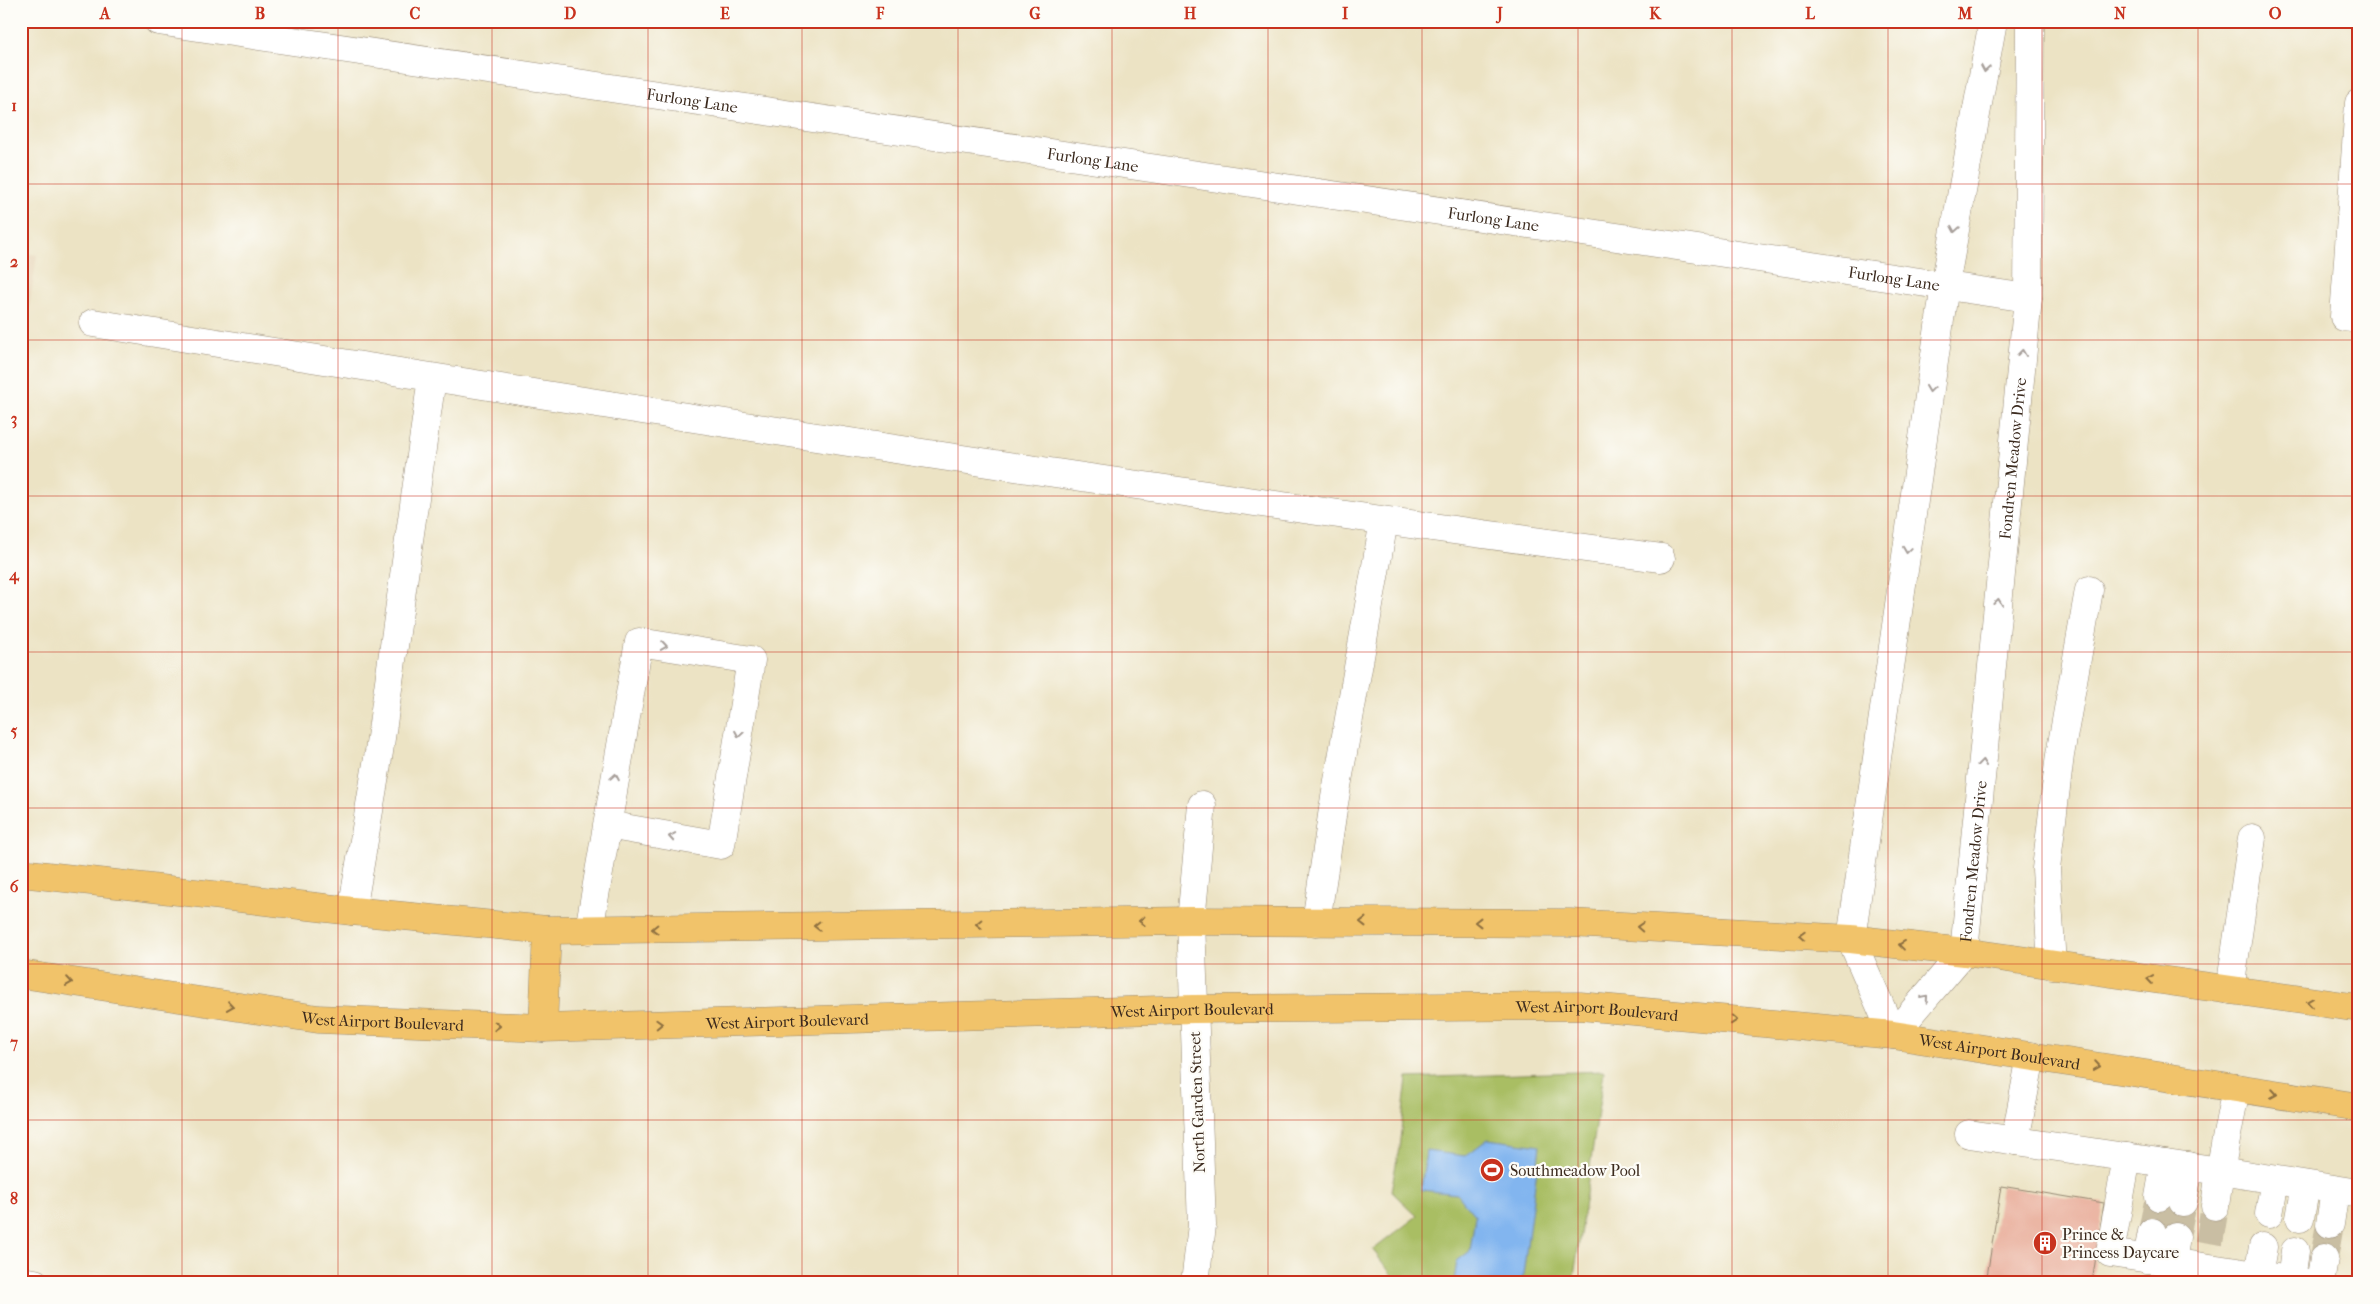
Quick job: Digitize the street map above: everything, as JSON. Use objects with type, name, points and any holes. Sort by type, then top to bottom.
[{"type":"main road","points":[[21,873],[352,911],[548,930],[1191,921],[1570,923],[1851,939],[1964,952],[2359,1008]]},
{"type":"main road","points":[[543,1028],[548,930]]},
{"type":"main road","name":"West Airport Boulevard","points":[[21,974],[318,1018],[543,1028],[1193,1009],[1580,1006],[1893,1035],[2359,1106]]},
{"type":"street","name":"Furlong Lane","points":[[158,21],[2028,298]]},
{"type":"street","points":[[1893,1035],[1851,939],[1945,285],[1993,21]]},
{"type":"street","name":"Fondren Meadow Drive","points":[[1893,1035],[1964,952],[2028,298],[2030,21]]},
{"type":"street","points":[[2351,318],[2359,103]]},
{"type":"street","points":[[93,323],[432,378],[1384,521],[1661,558]]},
{"type":"street","points":[[352,911],[379,752],[432,378]]},
{"type":"street","points":[[1316,922],[1335,799],[1384,521]]},
{"type":"street","points":[[2052,965],[2046,869],[2060,755],[2089,590]]},
{"type":"street","points":[[589,930],[607,826],[639,642],[750,660],[721,845],[607,826]]},
{"type":"street","name":"North Garden Street","points":[[1195,1283],[1202,1225],[1191,921],[1202,805]]},
{"type":"street","points":[[2230,990],[2252,838]]},
{"type":"street","points":[[2015,1141],[2031,1056]]},
{"type":"street","points":[[2215,1206],[2236,1088]]},
{"type":"street","points":[[1969,1134],[2347,1191],[2330,1224]]},
{"type":"street","points":[[2127,1157],[2110,1253],[2162,1247],[2207,1255],[2258,1275],[2300,1281],[2295,1251]]},
{"type":"street","points":[[2171,1199],[2177,1165]]},
{"type":"street","points":[[2269,1214],[2275,1180]]},
{"type":"street","points":[[2300,1218],[2306,1185]]},
{"type":"street","points":[[2258,1275],[2263,1247]]},
{"type":"street","points":[[21,1281],[35,1283]]},
{"type":"shaded area","points":[[21,252],[37,255],[21,363]]},
{"type":"green space","name":"Southmeadow Pool","points":[[1604,1071],[1573,1283],[1398,1283],[1373,1250],[1417,1216],[1391,1191],[1399,1148],[1407,1078]]},
{"type":"water","points":[[1488,1139],[1540,1146],[1522,1283],[1454,1281],[1457,1261],[1470,1251],[1475,1216],[1457,1194],[1421,1190],[1426,1151],[1465,1156]]},
{"type":"building","name":"Prince & Princess Daycare","points":[[2001,1186],[2104,1203],[2092,1283],[1986,1283]]},
{"type":"tunnel","points":[[2152,1232],[2159,1197]]},
{"type":"tunnel","points":[[2176,1237],[2183,1202]]},
{"type":"tunnel","points":[[2209,1243],[2215,1206]]},
{"type":"tunnel","points":[[2324,1258],[2330,1224]]},
{"type":"place","name":"Southmeadow Pool","points":[[1492,1170]]},
{"type":"place","name":"Prince & Princess Daycare","points":[[2045,1243]]}]
